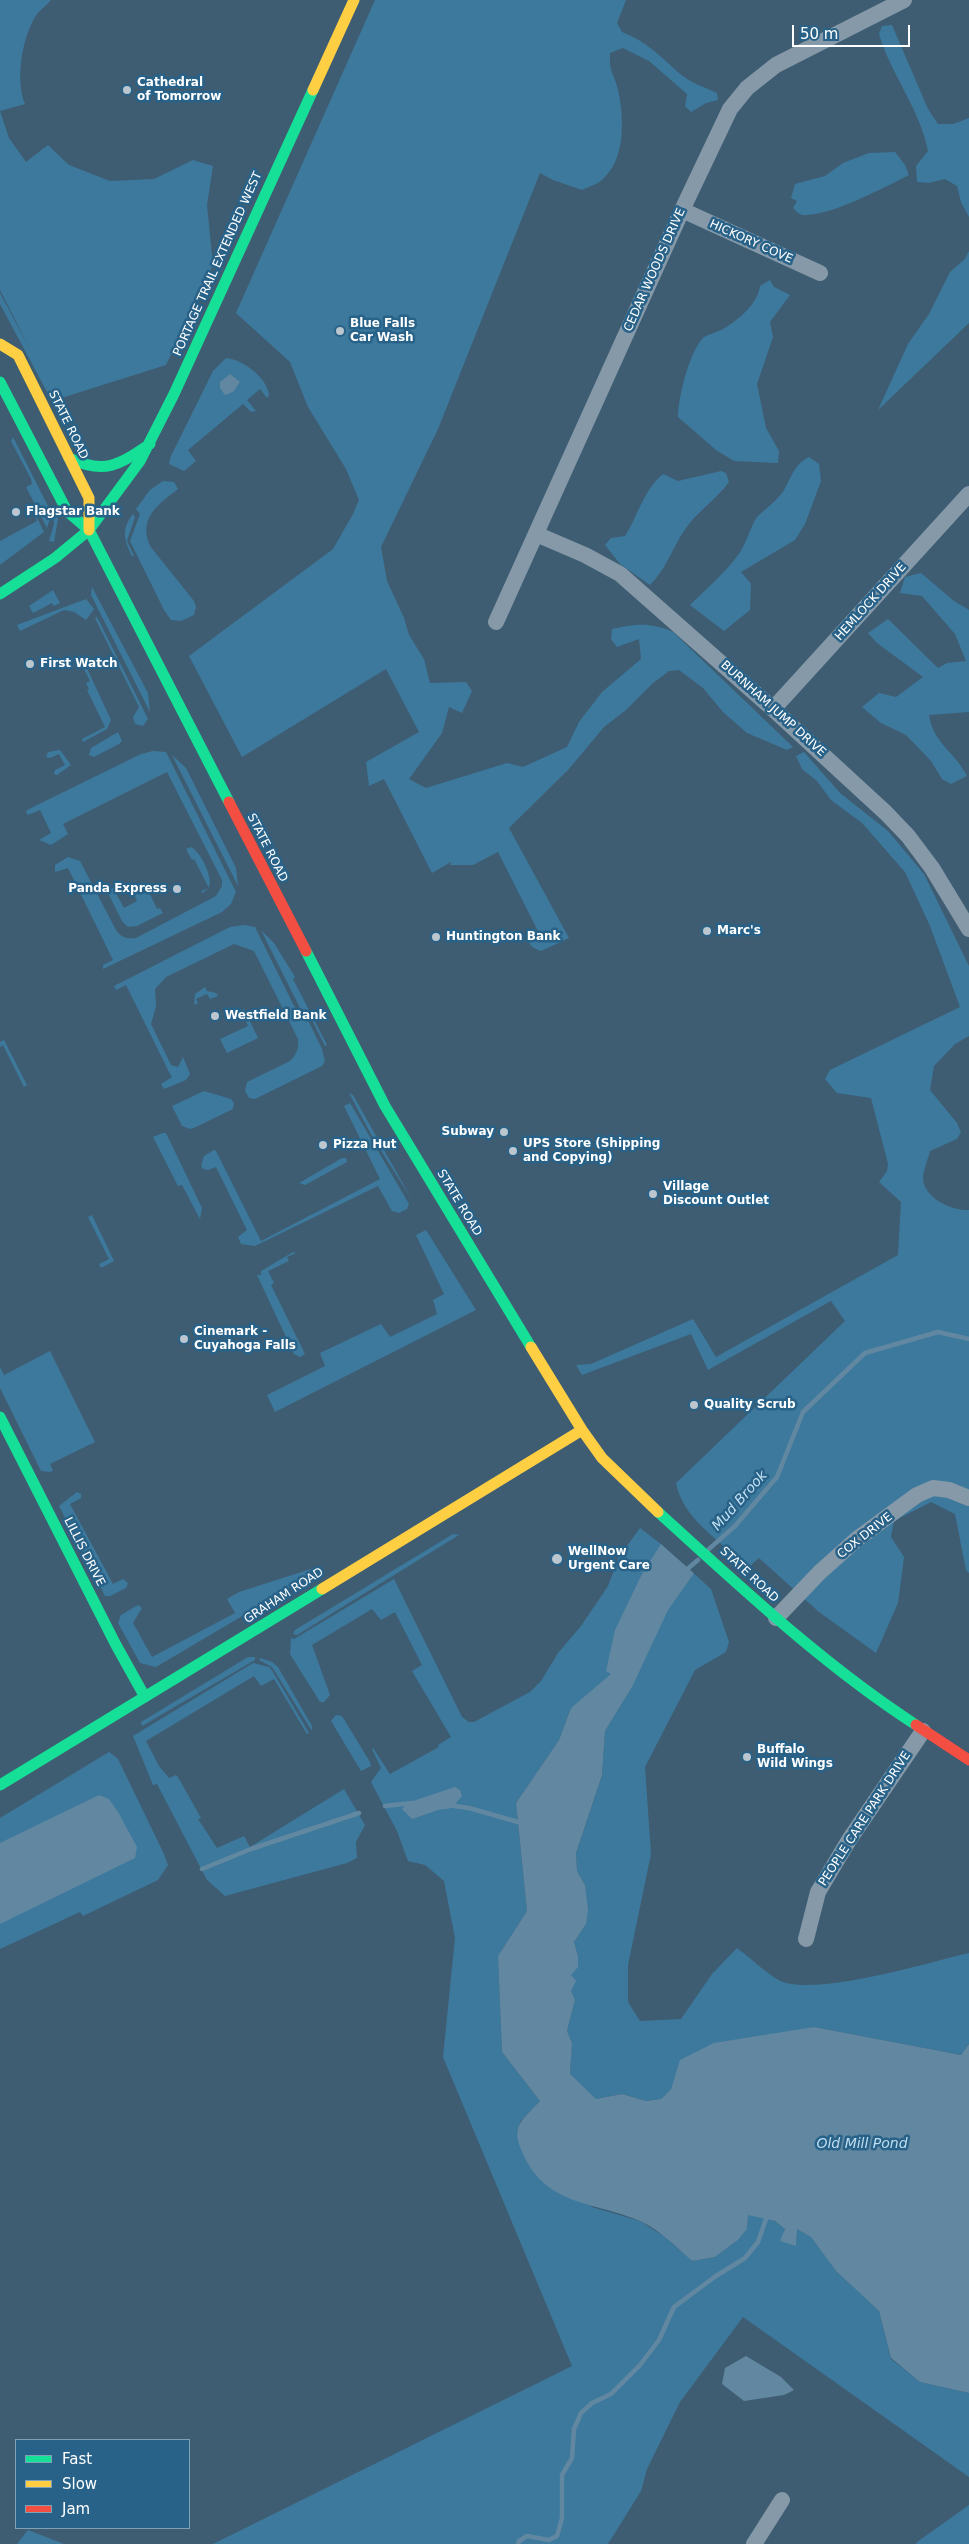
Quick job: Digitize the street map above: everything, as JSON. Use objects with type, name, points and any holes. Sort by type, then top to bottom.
[{"type":"main road","name":"PORTAGE TRAIL EXTENDED WEST","points":[[0,594],[55,558],[89,530],[118,494],[150,444],[354,0]]},
{"type":"main road","name":"STATE ROAD","points":[[0,344],[18,355],[89,498],[89,530]]},
{"type":"main road","name":"STATE ROAD","points":[[0,382],[67,511],[89,530],[385,1106],[582,1430],[602,1458],[640,1496],[673,1523],[776,1618],[841,1672],[923,1731],[969,1760]]},
{"type":"main road","points":[[69,458],[89,468],[106,469],[119,465],[150,444]]},
{"type":"main road","name":"LILLIS DRIVE","points":[[0,1418],[116,1645],[145,1697]]},
{"type":"main road","name":"GRAHAM ROAD","points":[[0,1785],[582,1430]]},
{"type":"street","name":"CEDAR WOODS DRIVE","points":[[496,622],[682,210],[723,122],[738,98],[756,80],[789,58],[904,0]]},
{"type":"street","name":"HICKORY COVE","points":[[682,210],[820,273]]},
{"type":"street","name":"HEMLOCK DRIVE","points":[[773,709],[969,494]]},
{"type":"street","name":"BURNHAM JUMP DRIVE","points":[[536,534],[586,555],[620,574],[773,709],[879,806],[908,836],[932,868],[969,929]]},
{"type":"street","name":"COX DRIVE","points":[[776,1618],[820,1572],[857,1539],[917,1495],[933,1488],[949,1490],[969,1498]]},
{"type":"street","name":"PEOPLE CARE PARK DRIVE","points":[[806,1939],[818,1892],[849,1840],[923,1731]]},
{"type":"street","points":[[754,2544],[782,2500]]},
{"type":"shaded area","points":[[0,0],[51,0],[37,14],[27,34],[24,46],[20,71],[25,104],[0,111]]},
{"type":"shaded area","points":[[375,0],[626,0],[617,23],[622,32],[646,44],[687,79],[717,93],[718,100],[706,103],[691,112],[685,106],[687,94],[649,61],[623,48],[610,53],[611,69],[618,90],[622,125],[616,160],[603,179],[582,190],[553,180],[540,173],[438,429],[381,547],[387,581],[404,618],[409,635],[424,659],[430,683],[466,682],[472,691],[462,713],[449,707],[442,733],[409,779],[426,788],[507,763],[523,767],[567,747],[579,722],[602,692],[641,659],[639,639],[617,647],[611,639],[612,629],[636,625],[650,625],[673,632],[793,747],[787,750],[747,733],[723,712],[703,688],[679,670],[669,671],[652,684],[626,710],[604,727],[568,770],[509,828],[569,938],[541,951],[529,943],[527,937],[538,931],[498,852],[473,865],[450,865],[451,862],[432,873],[384,779],[369,786],[366,762],[419,732],[386,669],[242,757],[189,656],[333,549],[359,500],[346,469],[308,407],[290,362],[236,313]]},
{"type":"shaded area","points":[[892,25],[928,109],[938,124],[953,124],[969,118],[969,217],[961,202],[957,186],[945,179],[929,183],[917,182],[916,166],[928,151],[919,121],[884,49],[879,34],[882,26]]},
{"type":"shaded area","points":[[0,111],[9,138],[26,162],[48,145],[69,165],[110,181],[154,179],[193,160],[213,166],[207,205],[213,265],[166,365],[55,400],[63,416],[61,418],[0,304],[0,293],[32,353],[0,290]]},
{"type":"shaded area","points":[[895,152],[905,165],[909,175],[859,200],[818,214],[804,215],[793,208],[797,201],[791,198],[795,184],[825,176],[843,163],[869,153]]},
{"type":"shaded area","points":[[969,251],[969,323],[878,410],[908,344],[929,314],[950,272],[965,259]]},
{"type":"shaded area","points":[[770,280],[774,287],[790,295],[770,322],[773,337],[757,384],[766,428],[779,451],[778,463],[734,461],[716,450],[678,417],[680,399],[689,365],[702,339],[723,329],[740,317],[755,299],[760,286]]},
{"type":"shaded area","points":[[226,358],[246,365],[253,370],[264,382],[269,395],[267,398],[260,389],[247,400],[256,411],[251,412],[243,404],[188,450],[196,461],[184,471],[169,464],[171,456],[213,371]]},
{"type":"shaded area","points":[[13,437],[49,508],[50,519],[47,528],[26,487],[32,484],[31,479],[11,441]]},
{"type":"shaded area","points":[[809,457],[819,464],[821,481],[805,524],[795,540],[741,572],[751,584],[750,610],[724,631],[690,605],[733,562],[744,546],[757,517],[778,498],[797,467]]},
{"type":"shaded area","points":[[721,471],[726,473],[729,482],[689,524],[656,579],[650,585],[620,564],[605,545],[611,538],[625,536],[646,495],[656,480],[663,474],[678,481]]},
{"type":"shaded area","points":[[163,481],[174,482],[178,489],[157,506],[148,519],[146,527],[147,536],[150,546],[194,601],[196,607],[194,615],[181,621],[171,620],[164,610],[130,541],[140,514],[136,509],[150,490]]},
{"type":"shaded area","points":[[30,503],[44,532],[0,565],[0,541],[37,521]]},
{"type":"shaded area","points":[[52,509],[58,519],[54,542],[49,541],[54,524]]},
{"type":"shaded area","points":[[133,514],[135,517],[127,541],[134,556],[132,556],[127,545],[125,530]]},
{"type":"shaded area","points":[[921,573],[954,601],[969,610],[969,712],[929,715],[935,733],[957,760],[967,776],[951,784],[942,779],[931,761],[906,735],[881,723],[862,707],[879,693],[896,697],[923,677],[877,643],[868,633],[888,619],[938,668],[947,663],[966,661],[955,634],[922,596],[900,593],[905,577]]},
{"type":"shaded area","points":[[92,587],[148,693],[150,712],[91,595]]},
{"type":"shaded area","points":[[53,590],[60,603],[54,606],[52,603],[33,613],[29,606]]},
{"type":"shaded area","points":[[86,599],[94,609],[86,620],[74,612],[64,610],[20,631],[17,625]]},
{"type":"shaded area","points":[[97,617],[148,719],[143,726],[135,724],[133,717],[139,707],[95,618]]},
{"type":"shaded area","points":[[84,662],[111,720],[107,729],[83,742],[82,739],[105,727],[87,690],[89,689],[86,683],[90,681],[81,663]]},
{"type":"shaded area","points":[[118,732],[122,741],[119,744],[94,757],[89,755],[91,748]]},
{"type":"shaded area","points":[[60,750],[71,765],[57,775],[54,774],[55,770],[65,765],[59,754],[50,758],[46,757],[48,752]]},
{"type":"shaded area","points":[[153,751],[166,752],[236,892],[231,904],[222,912],[103,969],[103,965],[113,960],[68,868],[55,872],[55,865],[68,857],[80,861],[116,930],[122,936],[130,938],[136,938],[216,896],[222,886],[222,880],[167,772],[63,824],[68,834],[51,845],[39,840],[51,833],[40,810],[28,815],[26,812],[141,754]]},
{"type":"shaded area","points":[[804,752],[840,793],[888,831],[924,874],[969,966],[969,1036],[955,1044],[934,1066],[930,1090],[957,1123],[961,1132],[957,1139],[930,1151],[923,1179],[928,1192],[940,1202],[947,1206],[969,1210],[969,1573],[966,1570],[955,1514],[931,1502],[894,1521],[891,1537],[904,1557],[898,1603],[876,1653],[819,1612],[759,1558],[749,1567],[712,1536],[686,1507],[676,1483],[845,1321],[831,1301],[708,1370],[691,1334],[582,1375],[576,1365],[591,1364],[693,1319],[716,1357],[898,1255],[901,1202],[879,1182],[887,1171],[888,1164],[871,1098],[837,1093],[825,1079],[830,1070],[960,1007],[930,926],[905,872],[862,823],[831,800],[817,781],[802,769],[796,756]]},
{"type":"shaded area","points":[[172,755],[186,768],[236,868],[238,886]]},
{"type":"shaded area","points":[[191,847],[199,854],[208,871],[209,887],[194,859],[192,860],[186,849]]},
{"type":"shaded area","points":[[113,888],[124,908],[137,901],[134,894],[147,888],[157,909],[160,908],[163,913],[137,926],[128,927],[122,921],[108,893],[109,889]]},
{"type":"shaded area","points":[[244,925],[255,927],[294,1006],[306,1016],[322,1049],[325,1061],[322,1066],[255,1099],[249,1098],[245,1091],[247,1082],[290,1061],[297,1051],[298,1039],[254,951],[234,944],[166,977],[155,989],[156,1006],[151,1024],[171,1065],[178,1067],[183,1057],[190,1074],[186,1080],[164,1089],[161,1084],[172,1077],[126,985],[116,990],[114,986],[230,927]]},
{"type":"shaded area","points":[[261,930],[274,943],[295,977],[293,979],[327,1045],[325,1046],[308,1012],[300,1008]]},
{"type":"shaded area","points":[[205,987],[207,991],[216,993],[218,996],[210,999],[207,994],[196,999],[198,1003],[194,1005],[195,994]]},
{"type":"shaded area","points":[[244,1009],[258,1038],[227,1053],[220,1039],[248,1026],[241,1010]]},
{"type":"shaded area","points":[[4,1040],[27,1085],[24,1087],[3,1045],[0,1047],[0,1042]]},
{"type":"shaded area","points":[[204,1091],[231,1099],[234,1103],[233,1109],[190,1129],[182,1126],[172,1106]]},
{"type":"shaded area","points":[[349,1093],[353,1095],[411,1198],[373,1138]]},
{"type":"shaded area","points":[[350,1103],[409,1204],[407,1209],[399,1213],[392,1211],[378,1186],[255,1246],[241,1244],[238,1237],[247,1230],[216,1167],[208,1170],[203,1169],[201,1166],[204,1156],[214,1150],[216,1151],[261,1241],[380,1179],[344,1106]]},
{"type":"shaded area","points":[[166,1133],[202,1208],[200,1219],[182,1185],[178,1186],[153,1137]]},
{"type":"shaded area","points":[[342,1158],[346,1158],[347,1162],[305,1185],[299,1183]]},
{"type":"shaded area","points":[[92,1215],[114,1261],[101,1268],[99,1264],[109,1259],[88,1217]]},
{"type":"shaded area","points":[[426,1230],[476,1310],[275,1412],[267,1395],[325,1366],[320,1353],[381,1324],[390,1337],[437,1314],[433,1300],[444,1294],[416,1235]]},
{"type":"shaded area","points":[[293,1252],[296,1253],[287,1257],[289,1261],[268,1271],[274,1283],[271,1285],[305,1354],[300,1357],[294,1354],[257,1275],[261,1275],[261,1271]]},
{"type":"shaded area","points":[[50,1351],[95,1442],[50,1464],[53,1470],[51,1472],[41,1471],[0,1388],[0,1367],[4,1375]]},
{"type":"shaded area","points":[[77,1492],[81,1494],[81,1498],[70,1504],[113,1584],[123,1579],[128,1583],[126,1588],[110,1596],[105,1596],[59,1506]]},
{"type":"shaded area","points":[[640,1528],[661,1544],[711,1589],[729,1642],[726,1652],[695,1670],[645,1767],[651,1854],[628,1965],[628,2002],[640,2021],[681,2019],[712,1974],[737,1948],[779,1980],[800,1985],[848,1981],[969,1953],[969,2044],[961,2055],[814,2027],[681,2060],[671,2089],[661,2099],[646,2101],[622,2094],[596,2099],[570,2075],[572,2043],[567,2031],[575,2000],[571,1991],[571,1975],[578,1956],[574,1942],[586,1924],[585,1885],[577,1871],[576,1853],[602,1775],[605,1731],[632,1687],[571,1708],[559,1740],[516,1803],[527,1911],[498,1956],[502,2052],[540,2101],[520,2122],[592,2207],[640,2221],[665,2237],[692,2261],[715,2257],[738,2240],[747,2229],[748,2214],[775,2221],[785,2229],[781,2241],[796,2245],[797,2229],[811,2237],[836,2271],[879,2311],[891,2359],[920,2382],[969,2393],[969,2477],[743,2317],[680,2402],[647,2469],[641,2491],[608,2544],[213,2544],[572,2366],[443,2057],[455,1938],[444,1881],[425,1865],[408,1861],[397,1831],[371,1782],[381,1768],[373,1748],[390,1774],[439,1747],[438,1745],[451,1737],[412,1671],[422,1665],[395,1612],[381,1620],[372,1609],[312,1645],[330,1695],[324,1702],[320,1702],[290,1654],[291,1638],[294,1639],[394,1579],[462,1717],[469,1722],[474,1722],[530,1692],[541,1681],[558,1653],[581,1626],[608,1586],[619,1557]]},
{"type":"shaded area","points":[[453,1534],[459,1535],[297,1635],[293,1634],[295,1630]]},
{"type":"shaded area","points":[[317,1567],[318,1570],[310,1576],[156,1667],[140,1663],[118,1623],[121,1615],[138,1605],[142,1608],[133,1623],[152,1657],[235,1613],[227,1599],[239,1592]]},
{"type":"shaded area","points":[[248,1657],[255,1657],[255,1660],[142,1726],[141,1722]]},
{"type":"shaded area","points":[[260,1658],[272,1662],[278,1667],[312,1726],[312,1731],[272,1667],[259,1660]]},
{"type":"shaded area","points":[[253,1663],[269,1667],[273,1672],[309,1733],[307,1734],[274,1679],[261,1686],[254,1676],[146,1741],[159,1766],[169,1778],[176,1775],[178,1777],[201,1818],[198,1819],[217,1848],[244,1836],[250,1847],[344,1789],[365,1825],[356,1842],[357,1858],[347,1863],[225,1896],[207,1880],[157,1784],[153,1785],[133,1736]]},
{"type":"shaded area","points":[[336,1715],[342,1716],[371,1766],[361,1771],[331,1721]]},
{"type":"shaded area","points":[[109,1752],[118,1759],[168,1865],[158,1880],[83,1916],[80,1912],[0,1949],[0,1818]]},
{"type":"shaded area","points":[[969,2505],[969,2544],[916,2544],[917,2542]]},
{"type":"shaded area","points":[[28,2530],[64,2544],[17,2544]]},
{"type":"water","points":[[230,374],[240,382],[233,392],[225,395],[220,388],[220,382]]},
{"type":"water","name":"Old Mill Pond","points":[[661,1544],[694,1573],[668,1610],[632,1687],[605,1731],[602,1775],[576,1853],[577,1871],[585,1885],[588,1910],[586,1924],[574,1942],[578,1956],[578,1967],[571,1975],[576,1981],[571,1991],[575,2000],[567,2031],[572,2043],[570,2074],[596,2099],[622,2094],[646,2101],[661,2099],[671,2089],[680,2060],[714,2043],[814,2027],[961,2055],[969,2044],[969,2393],[920,2382],[891,2358],[879,2311],[836,2271],[811,2237],[797,2229],[796,2246],[780,2241],[785,2229],[775,2221],[748,2215],[747,2229],[738,2240],[715,2257],[692,2261],[668,2239],[640,2221],[559,2194],[546,2185],[534,2172],[520,2146],[518,2138],[519,2125],[540,2101],[502,2052],[498,1956],[527,1911],[516,1803],[559,1740],[571,1708],[611,1674],[606,1671],[615,1630],[642,1574]]},
{"type":"water","points":[[455,1787],[460,1790],[462,1796],[452,1808],[438,1810],[412,1819],[402,1809],[407,1803]]},
{"type":"water","points":[[99,1795],[109,1799],[118,1812],[137,1847],[135,1858],[0,1924],[0,1843]]},
{"type":"water","points":[[746,2356],[781,2377],[794,2390],[784,2395],[744,2401],[722,2384],[725,2368]]},
{"type":"pier","points":[[659,1542],[663,1542],[696,1572],[696,1575]]},
{"type":"waterway","name":"Mud Brook","points":[[709,1549],[735,1526],[777,1477],[803,1412],[865,1353],[938,1332],[969,1339]]},
{"type":"waterway","name":"Mud Brook","points":[[685,1571],[698,1560]]},
{"type":"waterway","points":[[385,1806],[413,1803]]},
{"type":"waterway","points":[[448,1805],[469,1808],[518,1822]]},
{"type":"waterway","points":[[202,1869],[251,1849],[359,1813]]},
{"type":"waterway","points":[[518,2544],[519,2541],[527,2536],[549,2540],[557,2536],[562,2518],[562,2475],[572,2458],[574,2429],[581,2413],[592,2403],[611,2394],[640,2365],[659,2340],[674,2307],[716,2276],[745,2258],[758,2242],[766,2219]]},
{"type":"traffic: fast","points":[[0,594],[55,558],[89,530],[140,461],[174,394],[313,90]]},
{"type":"traffic: fast","points":[[0,382],[67,511],[89,530],[229,802]]},
{"type":"traffic: fast","points":[[69,458],[92,466],[102,467],[120,462],[150,444]]},
{"type":"traffic: fast","points":[[306,951],[385,1106],[531,1347]]},
{"type":"traffic: fast","points":[[0,1417],[116,1645],[145,1697]]},
{"type":"traffic: fast","points":[[658,1512],[815,1651],[916,1725]]},
{"type":"traffic: fast","points":[[0,1785],[322,1589]]},
{"type":"traffic: slow","points":[[313,90],[354,0]]},
{"type":"traffic: slow","points":[[0,344],[18,355],[89,498],[89,530]]},
{"type":"traffic: slow","points":[[531,1347],[582,1430],[602,1458],[658,1512]]},
{"type":"traffic: slow","points":[[322,1589],[582,1430]]},
{"type":"traffic: jam","points":[[229,802],[306,951]]},
{"type":"traffic: jam","points":[[916,1725],[969,1760]]},
{"type":"place","name":"Cathedral of Tomorrow","points":[[127,90]]},
{"type":"place","name":"Blue Falls Car Wash","points":[[340,331]]},
{"type":"place","name":"Flagstar Bank","points":[[16,512]]},
{"type":"place","name":"First Watch","points":[[30,664]]},
{"type":"place","name":"Panda Express","points":[[177,889]]},
{"type":"place","name":"Marc's","points":[[707,931]]},
{"type":"place","name":"Huntington Bank","points":[[436,937]]},
{"type":"place","name":"Westfield Bank","points":[[215,1016]]},
{"type":"place","name":"Subway","points":[[504,1132]]},
{"type":"place","name":"Pizza Hut","points":[[323,1145]]},
{"type":"place","name":"UPS Store (Shipping and Copying)","points":[[513,1151]]},
{"type":"place","name":"Village Discount Outlet","points":[[653,1194]]},
{"type":"place","name":"Cinemark - Cuyahoga Falls","points":[[184,1339]]},
{"type":"place","name":"Quality Scrub","points":[[694,1405]]},
{"type":"place","name":"WellNow Urgent Care","points":[[557,1559]]},
{"type":"place","name":"Buffalo Wild Wings","points":[[747,1757]]}]
